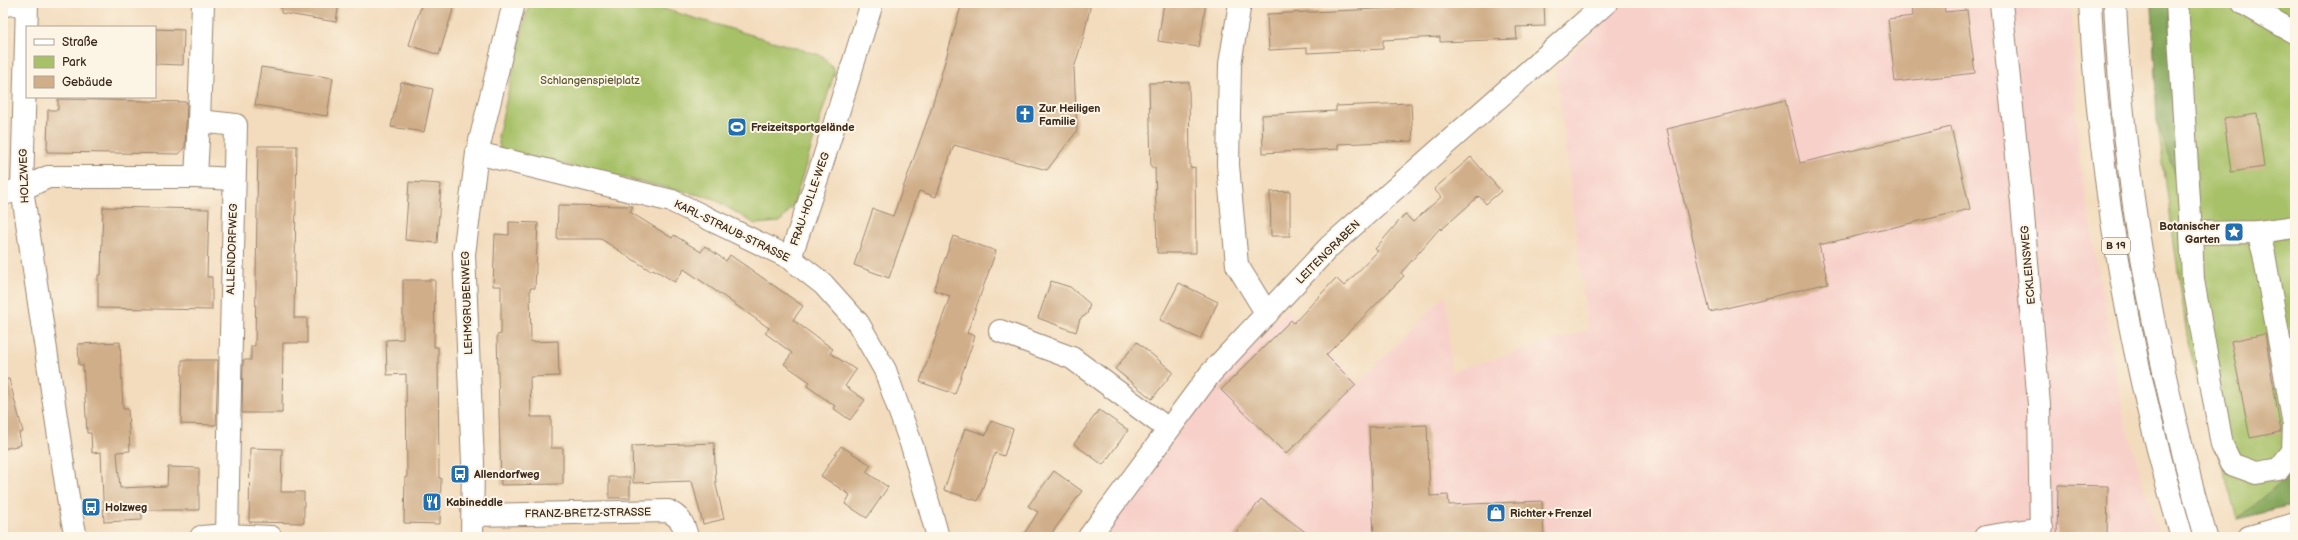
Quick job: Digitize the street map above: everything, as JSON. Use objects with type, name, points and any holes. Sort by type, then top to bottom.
[{"type":"street","name":"HOLZWEG","points":[[3,5],[27,3],[12,192],[76,537]]},
{"type":"street","points":[[196,177],[203,3]]},
{"type":"street","name":"LEHMGRUBENWEG","points":[[472,537],[474,515],[464,254],[477,153],[514,3]]},
{"type":"street","name":"FRAU-HOLLE-WEG","points":[[790,258],[822,164],[872,3]]},
{"type":"street","points":[[1240,3],[1230,64],[1228,165],[1237,265],[1267,314]]},
{"type":"street","name":"LEITENGRABEN","points":[[1089,537],[1210,374],[1330,246],[1606,3]]},
{"type":"street","name":"ECKLEINSWEG","points":[[2001,3],[2022,203],[2038,390],[2041,532]]},
{"type":"street","name":"B 19","points":[[2090,3],[2103,158],[2121,277],[2146,399],[2182,537]]},
{"type":"street","name":"B 19","points":[[2115,3],[2117,55],[2128,159],[2148,288],[2183,453],[2206,537]]},
{"type":"street","points":[[2177,3],[2193,280],[2222,445],[2231,464],[2256,474],[2279,469],[2293,451],[2294,425],[2264,254],[2258,232]]},
{"type":"street","points":[[2243,3],[2295,33]]},
{"type":"street","name":"ALLENDORFWEG","points":[[199,121],[236,125],[230,328],[227,535]]},
{"type":"street","name":"KARL-STRAUB-STRASSE","points":[[477,153],[672,201],[790,258],[824,284],[858,323],[885,370],[913,449],[938,537]]},
{"type":"street","points":[[12,192],[48,177],[196,177],[234,179]]},
{"type":"street","points":[[2191,233],[2258,232],[2295,228]]},
{"type":"street","points":[[1000,331],[1072,358],[1168,429]]},
{"type":"street","name":"FRANZ-BRETZ-STRASSE","points":[[474,515],[668,511],[676,515],[684,524],[687,537]]},
{"type":"street","points":[[2249,537],[2295,524]]},
{"type":"street","points":[[1985,537],[2041,532]]},
{"type":"street","points":[[201,537],[227,535],[270,537]]},
{"type":"shaded area","points":[[1623,3],[2071,3],[2079,159],[2124,418],[2160,537],[1102,537],[1217,382],[1287,309],[1359,383],[1446,295],[1451,372],[1588,330],[1556,69]]},
{"type":"green space","name":"Schlangenspielplatz","points":[[529,3],[644,3],[823,56],[835,71],[793,206],[780,222],[755,224],[712,198],[500,150],[498,136]]},
{"type":"green space","name":"Botanischer Garten","points":[[2152,3],[2295,3],[2295,505],[2237,519],[2188,343],[2157,120]]},
{"type":"green space","points":[[2152,3],[2169,3],[2179,189],[2157,120]]},
{"type":"green space","points":[[2295,470],[2295,505],[2237,519]]},
{"type":"building","points":[[282,3],[339,3],[336,22],[281,13]]},
{"type":"building","points":[[422,3],[455,3],[439,55],[409,45]]},
{"type":"building","points":[[962,3],[1091,3],[1083,39],[1074,68],[1077,131],[1047,170],[954,145],[936,197],[919,191],[889,278],[854,265],[873,209],[893,216],[930,113]]},
{"type":"building","points":[[1164,3],[1206,3],[1199,47],[1158,41]]},
{"type":"building","points":[[1400,3],[1544,3],[1545,26],[1516,27],[1517,39],[1440,42],[1440,37],[1383,40],[1383,49],[1307,53],[1307,48],[1269,50],[1267,14],[1400,8]]},
{"type":"building","points":[[1912,3],[1944,3],[1945,12],[1967,10],[1975,73],[1895,82],[1888,19],[1913,16]]},
{"type":"building","points":[[156,29],[184,30],[183,65],[156,64]]},
{"type":"building","points":[[261,67],[333,78],[327,116],[255,105]]},
{"type":"building","points":[[401,82],[433,89],[424,132],[391,127]]},
{"type":"building","points":[[1189,82],[1190,168],[1195,167],[1196,253],[1157,253],[1155,168],[1151,168],[1149,83]]},
{"type":"building","points":[[58,99],[187,102],[185,147],[179,154],[47,152],[48,110],[58,110]]},
{"type":"building","points":[[1785,100],[1800,163],[1951,127],[1970,209],[1819,245],[1828,283],[1710,312],[1667,129]]},
{"type":"building","points":[[1411,103],[1413,141],[1338,144],[1338,149],[1263,153],[1262,115],[1336,111],[1336,106]]},
{"type":"building","points":[[2257,114],[2264,167],[2231,172],[2224,119]]},
{"type":"building","points":[[258,146],[297,146],[294,318],[307,318],[307,343],[283,343],[282,413],[242,413],[243,360],[251,360],[251,346],[255,346]]},
{"type":"building","points":[[1471,157],[1501,191],[1486,204],[1479,196],[1441,230],[1440,228],[1401,273],[1404,276],[1326,355],[1356,385],[1286,454],[1221,390],[1291,320],[1294,323],[1336,278],[1344,286],[1378,251],[1375,249],[1405,214],[1413,222],[1441,197],[1434,189]]},
{"type":"building","points":[[409,182],[441,184],[437,243],[405,240]]},
{"type":"building","points":[[1290,191],[1290,236],[1271,236],[1270,192]]},
{"type":"building","points":[[558,205],[633,206],[630,212],[672,238],[674,235],[701,252],[705,246],[726,261],[730,255],[803,306],[793,320],[833,349],[830,353],[856,370],[845,386],[865,400],[850,420],[833,408],[835,406],[807,386],[810,382],[784,364],[792,353],[765,333],[769,328],[684,269],[675,282],[653,269],[651,271],[601,239],[557,239]]},
{"type":"building","points":[[103,207],[209,209],[207,277],[212,277],[212,310],[98,308],[98,275],[101,275]]},
{"type":"building","points":[[509,222],[538,223],[535,288],[530,288],[531,342],[558,341],[559,376],[530,377],[531,417],[551,417],[551,448],[563,448],[563,484],[501,485],[497,335],[501,334],[501,286],[493,286],[495,234],[509,235]]},
{"type":"building","points":[[953,236],[996,251],[967,333],[975,336],[955,394],[920,382],[950,296],[934,290]]},
{"type":"building","points":[[403,280],[435,280],[434,347],[438,347],[439,478],[441,478],[440,524],[404,523],[405,477],[407,478],[406,374],[387,375],[386,340],[403,339]]},
{"type":"building","points":[[1051,281],[1070,287],[1090,304],[1087,314],[1080,319],[1076,332],[1038,318]]},
{"type":"building","points":[[1179,283],[1218,302],[1200,339],[1160,320]]},
{"type":"building","points":[[2265,334],[2281,432],[2250,438],[2231,341]]},
{"type":"building","points":[[120,342],[123,409],[128,409],[130,451],[117,452],[120,488],[167,486],[168,467],[199,468],[199,510],[142,510],[142,520],[104,522],[101,452],[92,453],[91,433],[87,433],[83,365],[79,365],[78,344]]},
{"type":"building","points":[[1137,342],[1173,372],[1152,399],[1115,369]]},
{"type":"building","points":[[182,360],[218,360],[216,425],[181,424]]},
{"type":"building","points":[[9,379],[23,432],[19,433],[21,445],[3,449],[3,380]]},
{"type":"building","points":[[1099,410],[1128,430],[1103,465],[1074,444]]},
{"type":"building","points":[[991,421],[1013,429],[1004,456],[995,453],[978,501],[944,490],[965,428],[986,435]]},
{"type":"building","points":[[1427,425],[1430,496],[1448,495],[1449,505],[1542,501],[1544,537],[1374,537],[1369,427]]},
{"type":"building","points":[[714,443],[716,485],[724,519],[703,524],[692,481],[633,483],[632,446]]},
{"type":"building","points":[[841,446],[871,465],[866,472],[888,487],[867,518],[845,504],[850,495],[821,476]]},
{"type":"building","points":[[250,448],[282,449],[281,492],[304,492],[304,523],[249,522]]},
{"type":"building","points":[[1054,471],[1082,491],[1049,537],[1022,537],[1038,512],[1028,506]]},
{"type":"building","points":[[609,477],[630,477],[630,498],[609,498]]},
{"type":"building","points":[[2058,485],[2108,486],[2107,537],[2057,537]]},
{"type":"building","points":[[1261,499],[1312,537],[1233,537]]},
{"type":"place","name":"Zur Heiligen Familie","points":[[1025,114]]},
{"type":"place","name":"Freizeitsportgelände","points":[[737,127]]},
{"type":"place","name":"Botanischer Garten","points":[[2234,232]]},
{"type":"place","name":"Allendorfweg","points":[[460,474]]},
{"type":"place","name":"Kabineddle","points":[[432,502]]},
{"type":"place","name":"Holzweg","points":[[91,507]]},
{"type":"place","name":"Richter+Frenzel","points":[[1496,513]]}]
